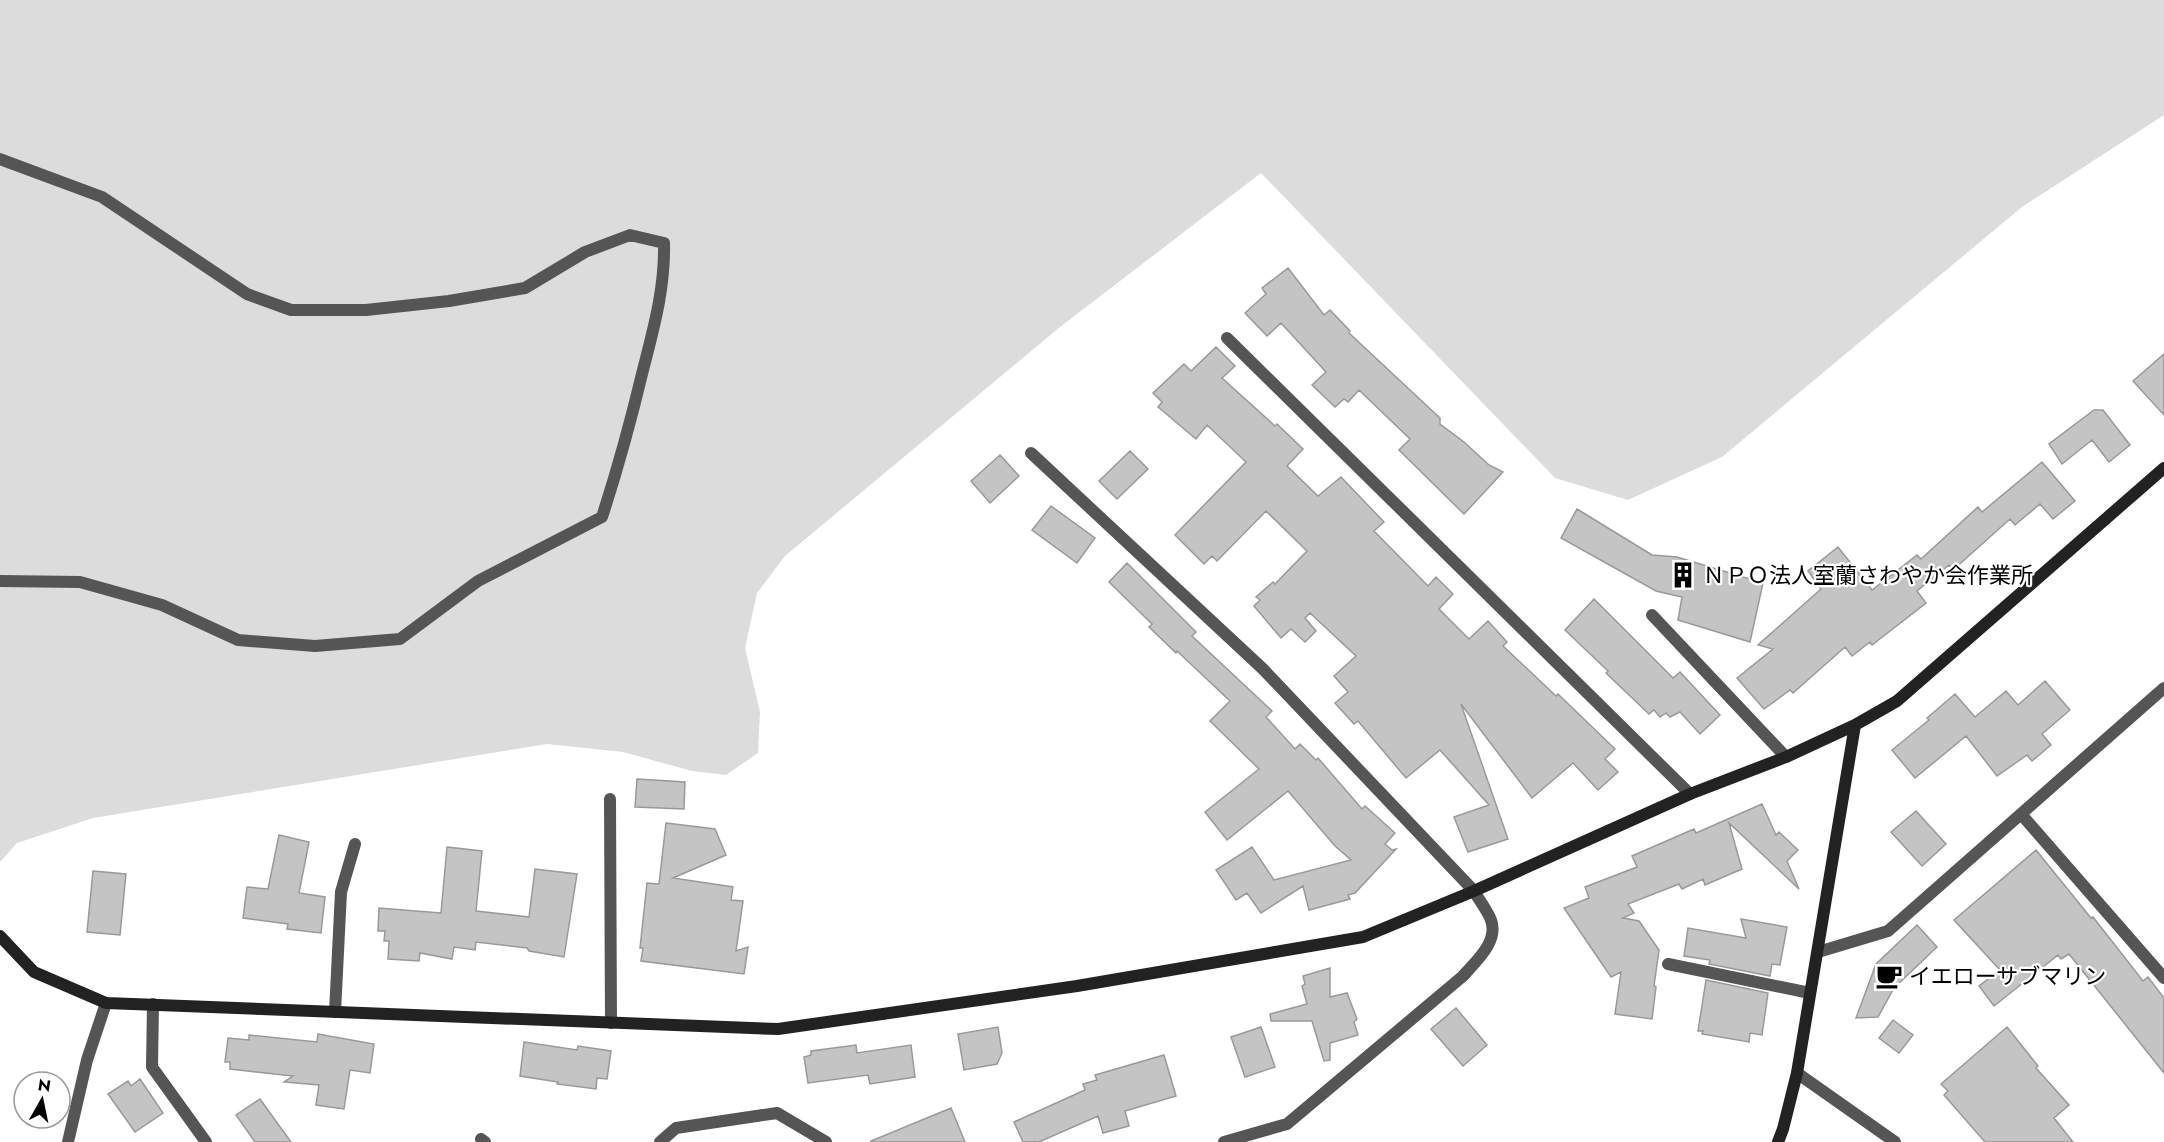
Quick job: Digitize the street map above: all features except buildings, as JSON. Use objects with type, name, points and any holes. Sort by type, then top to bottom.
[{"type":"street","points":[[0,159],[102,197],[247,294],[291,310],[366,310],[449,301],[525,288],[585,252],[630,235],[664,243],[664,271],[659,306],[624,451],[602,517],[478,580],[400,639],[315,646],[238,640],[162,605],[80,582],[0,581]]},
{"type":"street","points":[[1227,338],[1690,794]]},
{"type":"street","points":[[1031,453],[1263,669],[1474,891],[1491,918],[1493,929],[1486,949],[1462,976],[1287,1124],[1224,1142]]},
{"type":"street","points":[[0,936],[34,972],[106,1003],[778,1029],[1077,986],[1363,937],[1474,891],[1690,794],[1786,757],[1855,725],[1897,701],[2164,468]]},
{"type":"street","points":[[1652,615],[1786,757]]},
{"type":"street","points":[[1818,952],[1888,931],[2164,688]]},
{"type":"street","points":[[1778,1142],[1784,1129],[1797,1073],[1855,725]]},
{"type":"street","points":[[610,799],[611,1023]]},
{"type":"street","points":[[2020,814],[2164,978]]},
{"type":"street","points":[[335,1012],[341,892],[355,844]]},
{"type":"street","points":[[1668,964],[1810,993]]},
{"type":"street","points":[[68,1142],[87,1060],[106,1003]]},
{"type":"street","points":[[153,1004],[152,1067],[206,1142]]},
{"type":"street","points":[[1797,1073],[1895,1142]]},
{"type":"street","points":[[660,1142],[676,1128],[777,1113],[826,1142]]},
{"type":"shaded area","points":[[0,0],[2164,0],[2164,115],[2022,207],[1722,457],[1628,500],[1555,478],[1261,173],[1060,327],[785,556],[757,593],[745,648],[760,712],[758,753],[726,775],[692,771],[623,752],[547,744],[93,818],[17,843],[0,862]]},
{"type":"place","name":"ＮＰＯ法人室蘭さわやか会作業所","points":[[1683,575]]},
{"type":"place","name":"イエローサブマリン","points":[[1889,976]]}]
